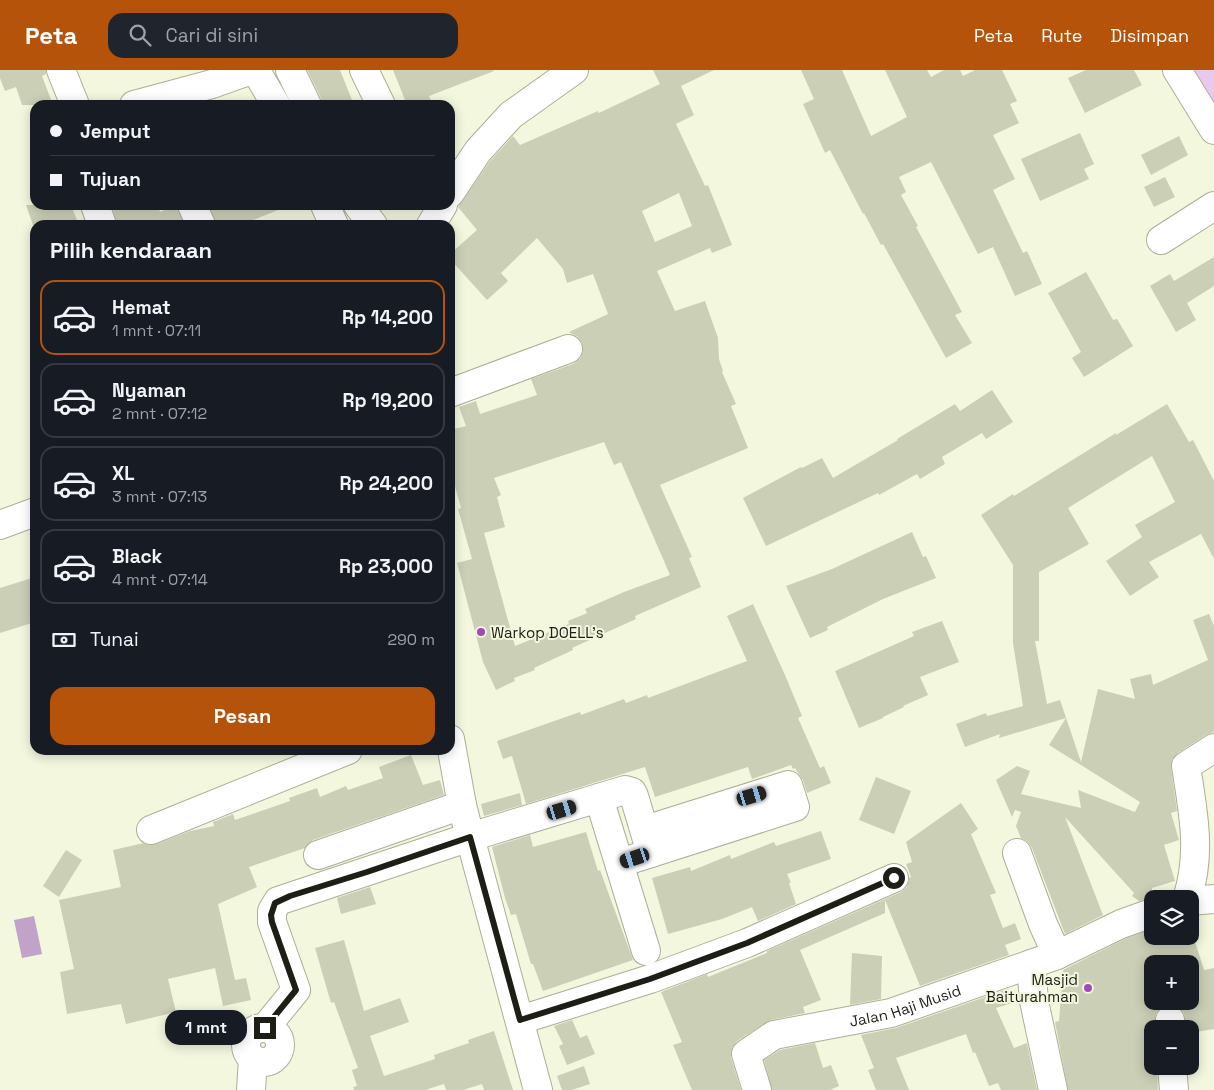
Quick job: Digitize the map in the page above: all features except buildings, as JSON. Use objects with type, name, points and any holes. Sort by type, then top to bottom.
[{"type":"street","points":[[61,70],[74,100]]},
{"type":"street","points":[[147,100],[209,77],[251,70],[259,76],[273,100]]},
{"type":"street","points":[[290,70],[305,100]]},
{"type":"street","points":[[364,70],[379,100]]},
{"type":"street","points":[[455,186],[491,134],[510,115],[574,70]]},
{"type":"street","points":[[1177,70],[1214,130]]},
{"type":"street","points":[[1161,240],[1214,206]]},
{"type":"street","points":[[455,391],[568,349]]},
{"type":"street","points":[[0,525],[30,514]]},
{"type":"street","points":[[1189,890],[1195,866],[1196,847],[1204,817],[1186,766],[1214,748]]},
{"type":"street","points":[[151,830],[336,755]]},
{"type":"street","points":[[453,755],[470,837],[538,1090]]},
{"type":"street","points":[[251,1090],[253,1059],[265,1062],[271,1060],[279,1052],[280,1046],[276,1034],[265,1028],[296,990],[272,922],[271,915],[275,903],[290,896],[470,837],[625,790],[632,792],[648,841],[620,863]]},
{"type":"street","points":[[599,798],[646,951]]},
{"type":"street","points":[[318,856],[462,805]]},
{"type":"street","points":[[1017,853],[1042,924],[1057,955]]},
{"type":"street","points":[[520,1020],[650,979],[747,943],[894,878]]},
{"type":"street","points":[[1199,900],[1214,899]]},
{"type":"street","name":"Jalan Haji Musid","points":[[757,1090],[746,1054],[774,1036],[891,1014],[1057,955],[1121,924],[1144,916]]},
{"type":"street","points":[[1031,964],[1034,1001],[1053,1090]]},
{"type":"street","points":[[1173,1075],[1174,1090]]},
{"type":"shaded area","points":[[1192,70],[1214,70],[1214,109]]},
{"type":"shaded area","points":[[34,916],[42,954],[22,958],[14,920]]},
{"type":"place","name":"Warkop DOELL's","points":[[481,632]]},
{"type":"place","name":"Masjid Baiturahman","points":[[1088,988]]},
{"type":"route","points":[[265,1028],[296,990],[272,922],[271,915],[275,903],[290,896],[470,837],[520,1020],[650,979],[747,943],[894,878]]}]
